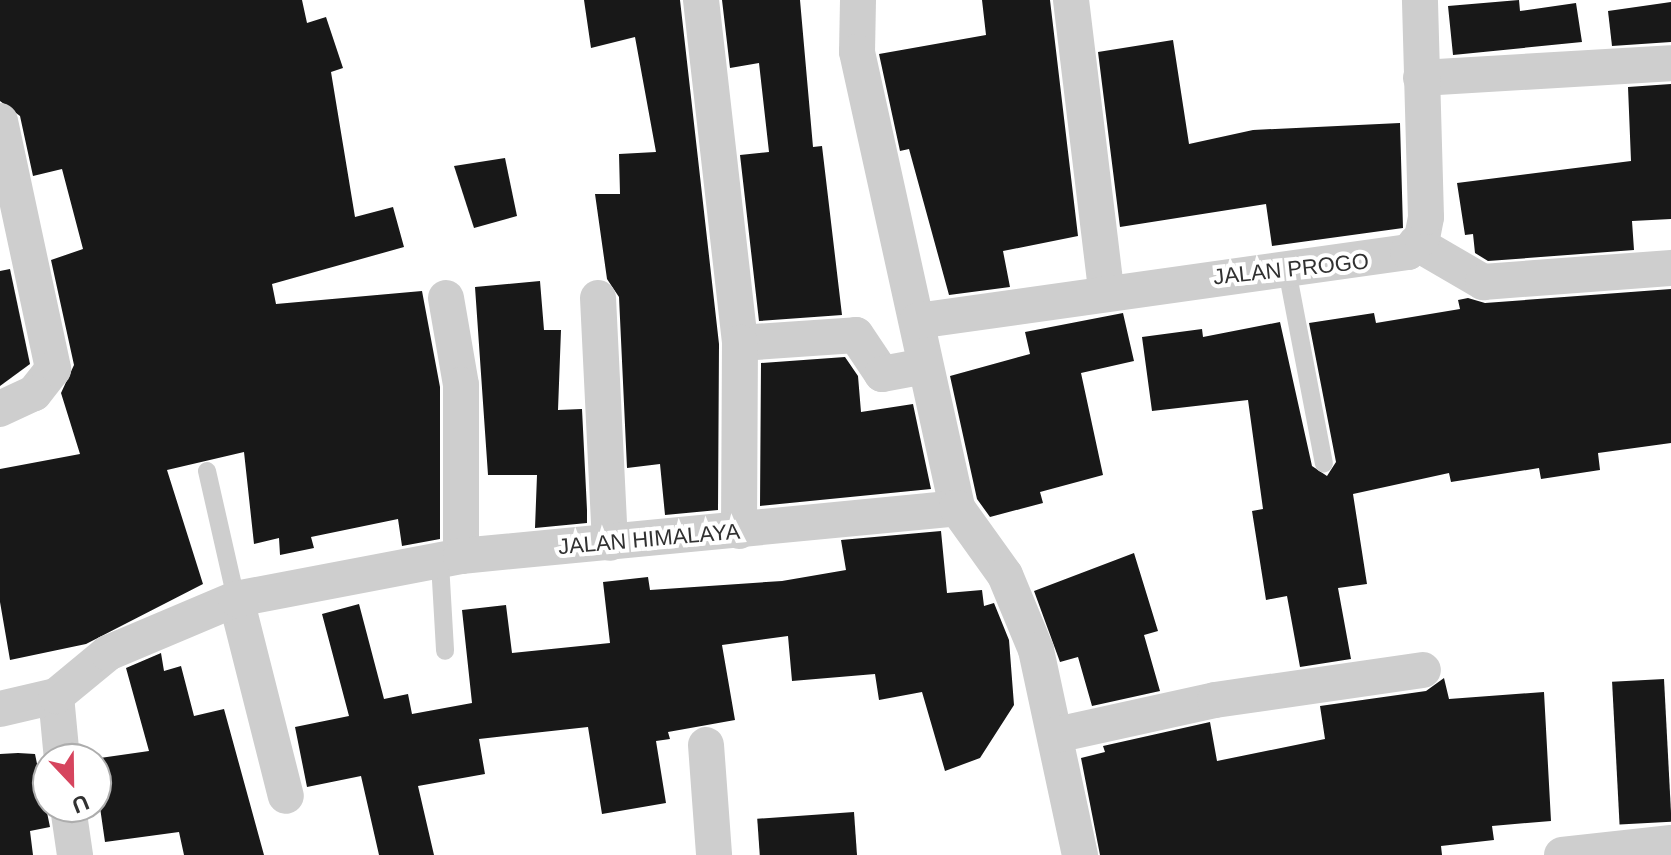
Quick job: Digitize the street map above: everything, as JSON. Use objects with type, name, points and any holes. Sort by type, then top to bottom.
[{"type":"street","points":[[701,0],[740,343],[739,531]]},
{"type":"street","points":[[858,0],[857,52],[957,508],[1005,575],[1036,650],[1080,855]]},
{"type":"street","points":[[1071,0],[1106,289]]},
{"type":"street","points":[[1420,0],[1426,217],[1416,243],[1483,282],[1671,268]]},
{"type":"street","points":[[1421,78],[1671,63]]},
{"type":"street","points":[[0,121],[53,369],[34,393],[0,409]]},
{"type":"street","name":"JALAN PROGO","points":[[917,321],[1106,289],[1397,257],[1416,243]]},
{"type":"street","points":[[446,298],[461,385],[450,559]]},
{"type":"street","points":[[598,298],[610,543]]},
{"type":"street","points":[[740,343],[856,335],[882,374],[925,366]]},
{"type":"street","name":"JALAN HIMALAYA","points":[[0,709],[56,696],[108,653],[236,599],[450,559],[957,508]]},
{"type":"street","points":[[236,599],[286,796]]},
{"type":"street","points":[[1056,735],[1215,700],[1423,670]]},
{"type":"street","points":[[56,696],[60,743]]},
{"type":"street","points":[[706,745],[714,855]]},
{"type":"street","points":[[70,823],[75,855]]},
{"type":"street","points":[[1562,855],[1671,843]]},
{"type":"lane","points":[[1287,270],[1324,464]]},
{"type":"lane","points":[[207,471],[236,599]]},
{"type":"lane","points":[[445,651],[450,559]]},
{"type":"building","points":[[0,0],[302,0],[307,23],[326,17],[343,68],[331,72],[355,217],[393,207],[404,247],[272,284],[276,304],[422,291],[440,387],[440,539],[402,546],[398,519],[311,537],[314,548],[280,555],[279,538],[254,544],[244,452],[167,470],[203,584],[86,644],[10,660],[0,602],[0,469],[80,454],[61,393],[74,365],[51,260],[83,249],[62,169],[33,176],[20,116],[0,101]]},
{"type":"building","points":[[584,0],[680,0],[719,344],[718,510],[665,515],[660,464],[627,468],[619,297],[607,279],[595,194],[620,194],[619,154],[656,152],[635,37],[591,48]]},
{"type":"building","points":[[722,0],[800,0],[813,147],[822,146],[842,315],[759,321],[740,155],[769,152],[759,63],[730,68]]},
{"type":"building","points":[[982,0],[1050,0],[1078,236],[1003,251],[1010,287],[949,295],[909,149],[900,151],[879,54],[986,35]]},
{"type":"building","points":[[1519,0],[1520,11],[1576,3],[1582,42],[1453,55],[1448,6]]},
{"type":"building","points":[[1671,2],[1671,42],[1612,46],[1608,11]]},
{"type":"building","points":[[1173,40],[1189,144],[1253,130],[1400,123],[1403,228],[1272,246],[1266,204],[1120,227],[1098,52]]},
{"type":"building","points":[[1671,84],[1671,219],[1632,221],[1634,250],[1488,261],[1475,253],[1473,234],[1465,235],[1457,183],[1631,161],[1628,87]]},
{"type":"building","points":[[505,158],[517,216],[474,228],[454,166]]},
{"type":"building","points":[[10,269],[30,364],[0,386],[0,271]]},
{"type":"building","points":[[540,281],[544,330],[561,330],[558,410],[582,409],[587,523],[535,528],[537,475],[488,475],[475,287]]},
{"type":"building","points":[[1671,289],[1671,443],[1598,453],[1600,470],[1541,479],[1539,468],[1451,482],[1449,473],[1353,494],[1367,584],[1338,588],[1351,659],[1300,667],[1287,596],[1266,600],[1252,511],[1263,509],[1248,400],[1152,411],[1142,337],[1202,329],[1203,337],[1280,322],[1312,466],[1327,476],[1336,462],[1309,323],[1374,313],[1376,323],[1460,309],[1458,300],[1468,298],[1485,303]]},
{"type":"building","points":[[1123,313],[1134,361],[1081,373],[1103,475],[1040,492],[1043,503],[990,517],[977,499],[950,376],[1030,354],[1025,332]]},
{"type":"building","points":[[845,357],[858,376],[861,412],[913,404],[931,489],[760,506],[761,363]]},
{"type":"building","points":[[941,531],[947,593],[982,590],[984,606],[994,603],[1009,640],[1014,705],[980,758],[945,771],[922,692],[879,700],[875,674],[792,681],[788,636],[722,645],[735,720],[668,732],[670,739],[656,741],[666,803],[602,814],[588,727],[479,739],[485,774],[418,786],[434,855],[379,855],[361,776],[307,787],[295,727],[349,716],[322,614],[359,604],[384,699],[408,694],[412,714],[472,703],[462,610],[506,605],[512,653],[610,643],[603,582],[648,577],[650,590],[782,581],[846,570],[841,540]]},
{"type":"building","points":[[1134,553],[1158,631],[1144,635],[1160,691],[1092,706],[1078,657],[1060,662],[1034,591]]},
{"type":"building","points":[[161,653],[164,671],[181,666],[194,716],[224,709],[264,855],[184,855],[179,832],[105,842],[102,823],[112,823],[112,756],[149,751],[126,668]]},
{"type":"building","points":[[1444,678],[1449,699],[1544,692],[1551,821],[1492,826],[1494,840],[1441,846],[1442,855],[1100,855],[1081,758],[1105,752],[1103,746],[1210,722],[1217,761],[1325,739],[1320,706],[1426,691]]},
{"type":"building","points":[[1664,679],[1671,822],[1620,825],[1612,682]]},
{"type":"building","points":[[0,754],[32,754],[32,823],[49,823],[50,827],[30,831],[33,855],[0,855]]},
{"type":"building","points":[[854,812],[857,855],[760,855],[757,819]]}]
